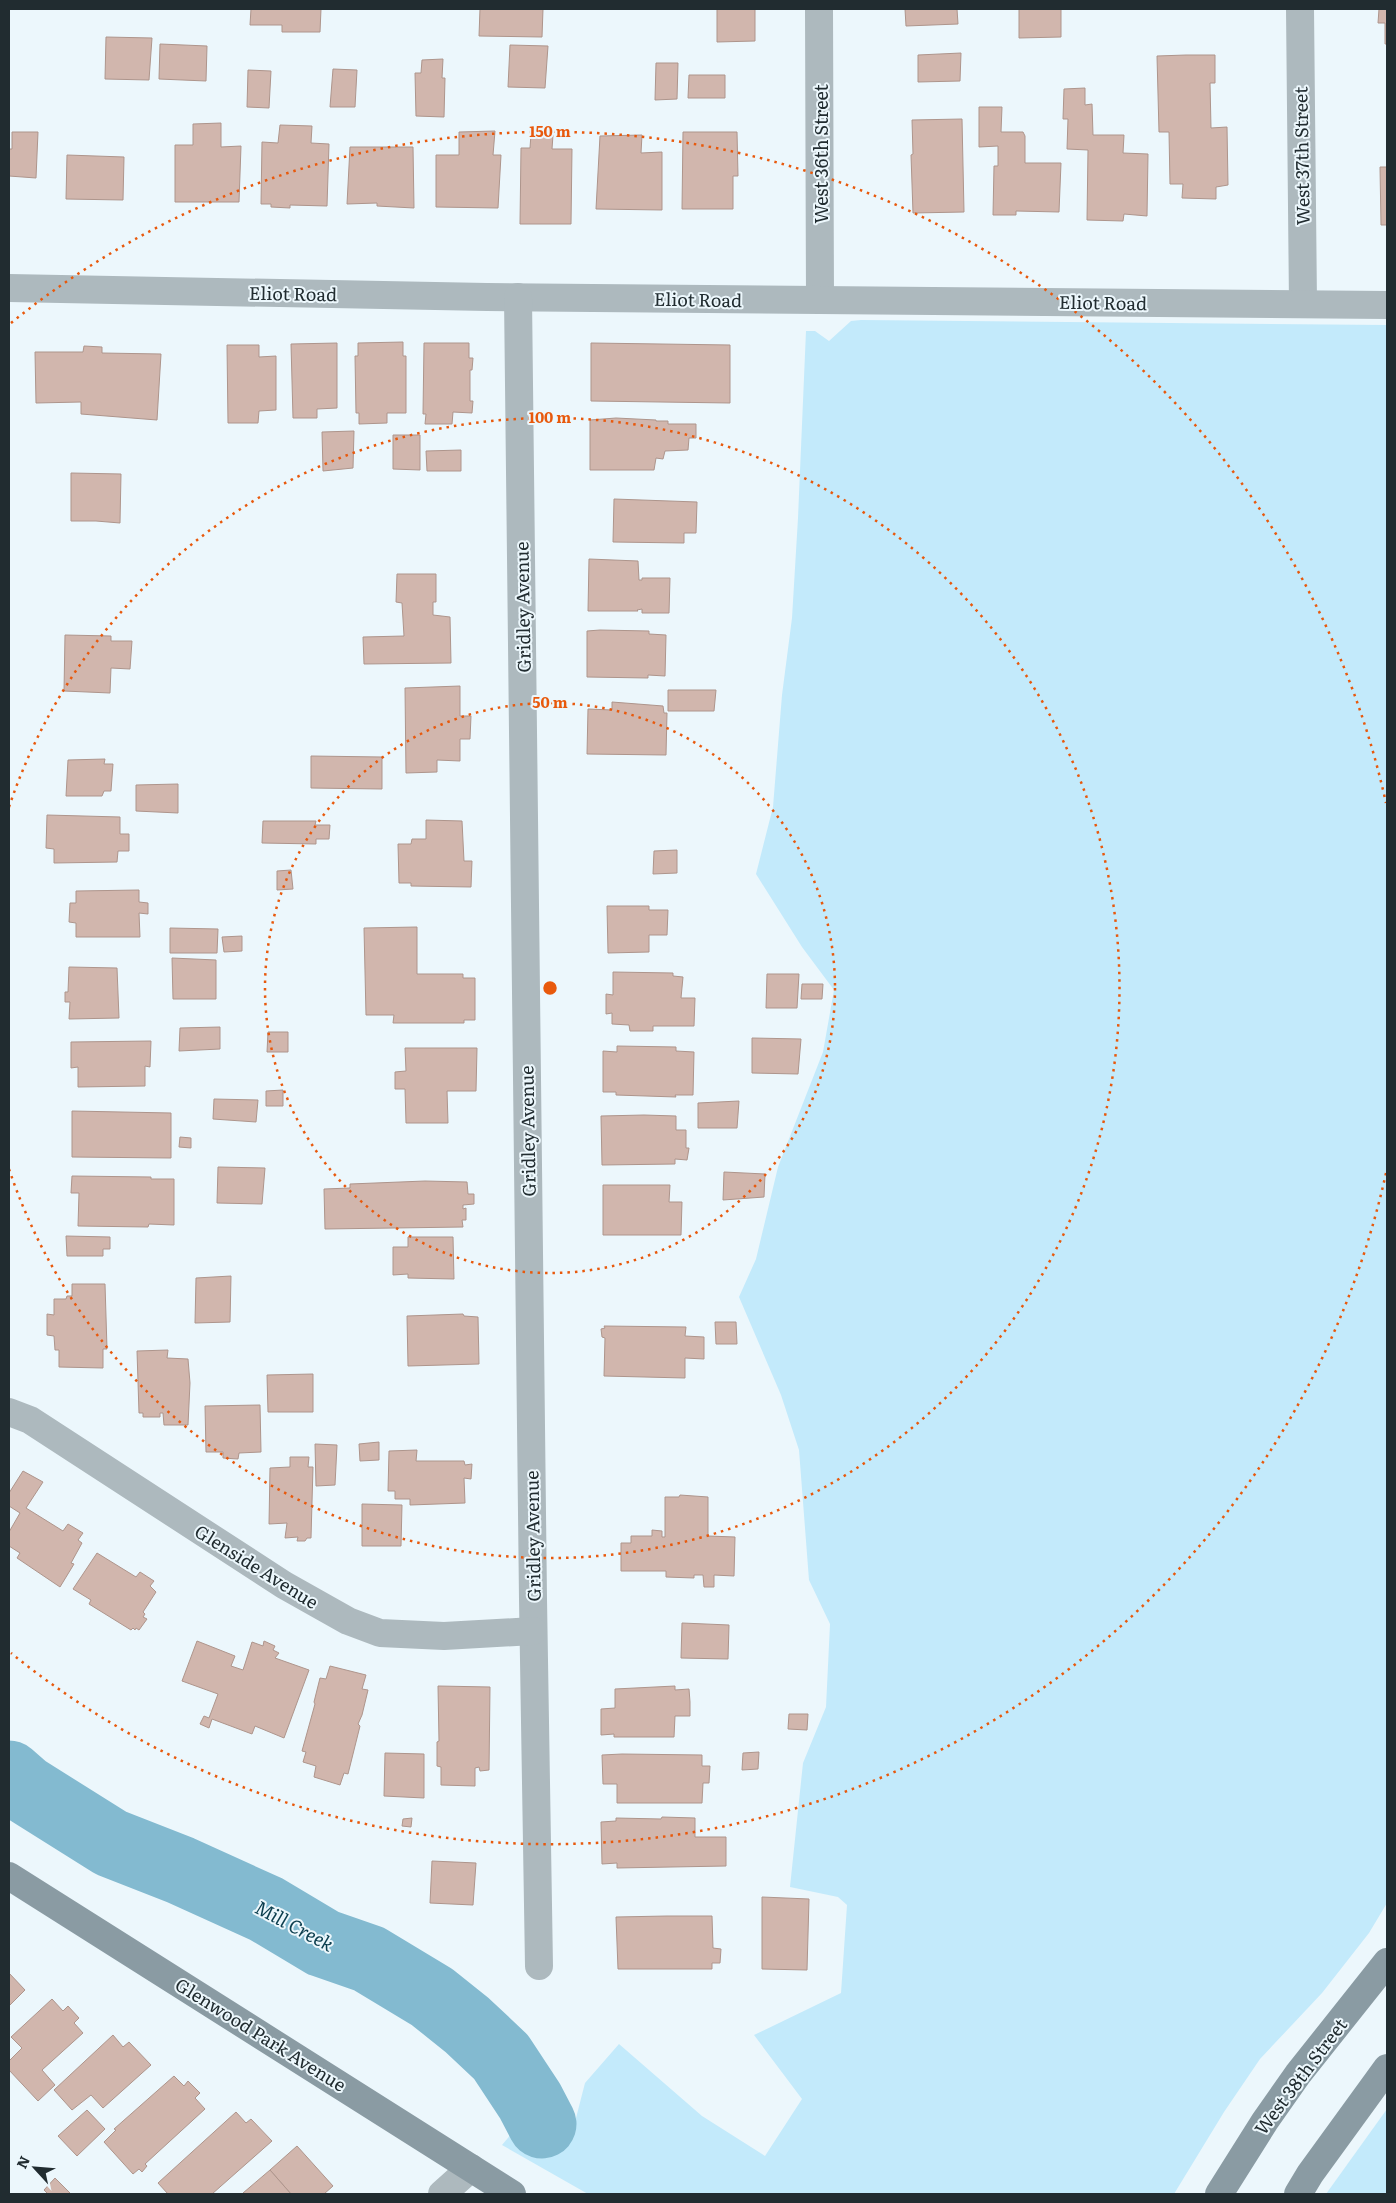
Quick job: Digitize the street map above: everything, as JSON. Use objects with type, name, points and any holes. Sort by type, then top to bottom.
[{"type":"main road","name":"Glenwood Park Avenue","points":[[9,1876],[512,2194]]},
{"type":"main road","name":"West 38th Street","points":[[1219,2194],[1265,2121],[1293,2082],[1387,1962]]},
{"type":"main road","points":[[1298,2194],[1310,2174],[1387,2068]]},
{"type":"street","name":"West 36th Street","points":[[819,9],[820,300]]},
{"type":"street","name":"West 37th Street","points":[[1300,9],[1303,304]]},
{"type":"street","name":"Eliot Road","points":[[9,288],[518,297],[1387,305]]},
{"type":"street","name":"Gridley Avenue","points":[[518,297],[533,1631],[539,1966]]},
{"type":"street","name":"Glenside Avenue","points":[[9,1412],[30,1420],[284,1585],[348,1621],[380,1633],[444,1636],[533,1631]]},
{"type":"street","points":[[442,2194],[471,2168]]},
{"type":"shaded area","points":[[851,321],[1387,325],[1387,1903],[1369,1933],[1322,1993],[1260,2059],[1224,2112],[1174,2194],[588,2194],[502,2145],[517,2127],[531,2127],[576,2118],[585,2083],[619,2044],[702,2116],[765,2156],[802,2099],[754,2035],[841,1993],[847,1905],[838,1897],[790,1887],[803,1763],[826,1707],[830,1624],[809,1580],[799,1450],[781,1395],[739,1297],[756,1259],[778,1167],[823,1052],[834,990],[802,947],[756,874],[773,807],[782,695],[792,618],[806,331],[815,331],[829,341]]},
{"type":"shaded area","points":[[1387,2109],[1387,2194],[1326,2194]]},
{"type":"building","points":[[251,9],[321,9],[320,32],[282,32],[282,25],[250,25]]},
{"type":"building","points":[[480,9],[543,9],[542,37],[479,36]]},
{"type":"building","points":[[717,9],[755,9],[755,41],[717,42]]},
{"type":"building","points":[[905,9],[957,9],[958,24],[906,26]]},
{"type":"building","points":[[1019,9],[1061,9],[1061,37],[1019,38]]},
{"type":"building","points":[[1379,9],[1387,9],[1387,44],[1385,44],[1385,23],[1378,23]]},
{"type":"building","points":[[106,37],[152,38],[149,80],[105,79]]},
{"type":"building","points":[[160,44],[207,46],[206,81],[159,79]]},
{"type":"building","points":[[510,45],[548,46],[545,88],[508,87]]},
{"type":"building","points":[[961,53],[960,81],[918,82],[918,55]]},
{"type":"building","points":[[1215,55],[1215,83],[1210,83],[1211,128],[1227,127],[1228,185],[1216,187],[1216,199],[1182,198],[1183,184],[1170,184],[1169,132],[1159,132],[1157,56]]},
{"type":"building","points":[[443,59],[442,78],[445,78],[444,117],[416,116],[415,73],[421,73],[422,60]]},
{"type":"building","points":[[656,63],[678,63],[677,99],[655,100]]},
{"type":"building","points":[[333,69],[357,70],[355,107],[330,107]]},
{"type":"building","points":[[248,70],[271,71],[269,108],[247,107]]},
{"type":"building","points":[[689,75],[725,75],[725,98],[688,98]]},
{"type":"building","points":[[1085,88],[1085,105],[1092,104],[1093,135],[1124,135],[1123,153],[1148,154],[1147,216],[1124,214],[1123,221],[1087,220],[1088,150],[1067,149],[1068,119],[1063,119],[1064,89]]},
{"type":"building","points":[[979,107],[1002,107],[1001,132],[1023,132],[1025,136],[1025,163],[1061,163],[1059,212],[1016,211],[1016,215],[993,215],[994,166],[998,166],[998,146],[979,147]]},
{"type":"building","points":[[962,119],[964,212],[913,213],[912,120]]},
{"type":"building","points":[[221,123],[221,147],[241,146],[239,202],[175,202],[175,145],[193,145],[193,124]]},
{"type":"building","points":[[280,125],[312,126],[311,143],[329,144],[327,206],[290,205],[290,208],[271,207],[271,204],[261,204],[262,142],[278,143]]},
{"type":"building","points":[[495,131],[493,155],[501,155],[498,208],[436,207],[436,155],[459,155],[459,132]]},
{"type":"building","points":[[12,132],[38,132],[36,178],[9,176],[9,149],[12,149]]},
{"type":"building","points":[[683,132],[737,132],[738,176],[733,176],[733,209],[682,209]]},
{"type":"building","points":[[531,134],[553,135],[552,149],[572,149],[571,224],[520,224],[521,148],[530,148]]},
{"type":"building","points":[[642,135],[641,153],[662,152],[662,210],[596,209],[600,136]]},
{"type":"building","points":[[350,147],[413,147],[414,208],[377,206],[377,203],[347,204]]},
{"type":"building","points":[[67,155],[124,157],[123,200],[66,199]]},
{"type":"building","points":[[1380,167],[1387,167],[1387,225],[1381,225]]},
{"type":"building","points":[[403,342],[403,356],[406,356],[406,413],[387,413],[387,423],[359,424],[359,413],[356,413],[355,356],[358,356],[358,343]]},
{"type":"building","points":[[337,343],[337,408],[317,409],[317,418],[293,418],[291,344]]},
{"type":"building","points":[[424,343],[469,343],[469,358],[473,358],[472,370],[470,370],[470,401],[473,401],[472,413],[453,412],[452,424],[425,424],[426,414],[423,414]]},
{"type":"building","points":[[591,343],[730,345],[730,403],[591,401]]},
{"type":"building","points":[[227,345],[259,345],[259,357],[276,356],[276,410],[259,411],[258,423],[228,423]]},
{"type":"building","points":[[84,346],[102,347],[102,353],[161,354],[157,420],[81,414],[81,402],[36,403],[35,352],[83,352]]},
{"type":"building","points":[[616,418],[668,421],[668,424],[696,424],[696,438],[689,438],[688,450],[665,451],[663,459],[656,458],[654,470],[590,470],[590,420]]},
{"type":"building","points":[[354,431],[353,468],[323,471],[322,432]]},
{"type":"building","points":[[393,435],[420,435],[420,470],[393,469]]},
{"type":"building","points":[[461,450],[461,471],[427,471],[426,451]]},
{"type":"building","points":[[71,473],[121,474],[120,523],[71,521]]},
{"type":"building","points":[[614,499],[697,502],[696,533],[684,533],[684,543],[613,542]]},
{"type":"building","points":[[589,559],[638,561],[639,580],[642,580],[642,578],[670,578],[669,613],[642,613],[642,609],[638,611],[588,611]]},
{"type":"building","points":[[397,574],[436,574],[436,602],[433,602],[433,615],[450,617],[451,663],[364,664],[363,637],[404,636],[402,603],[396,602]]},
{"type":"building","points":[[587,631],[649,631],[649,634],[666,635],[665,676],[648,675],[648,678],[587,677]]},
{"type":"building","points":[[65,635],[111,636],[111,641],[132,641],[130,669],[111,668],[110,693],[64,691]]},
{"type":"building","points":[[460,686],[460,716],[471,716],[470,739],[460,739],[460,761],[437,760],[437,772],[406,773],[405,688]]},
{"type":"building","points":[[668,690],[716,690],[714,711],[668,711]]},
{"type":"building","points":[[612,702],[663,706],[664,713],[667,713],[666,755],[587,754],[588,709],[612,710]]},
{"type":"building","points":[[311,756],[382,757],[382,789],[311,788]]},
{"type":"building","points":[[105,759],[104,764],[113,764],[111,791],[104,791],[102,796],[66,796],[68,760]]},
{"type":"building","points":[[178,784],[178,813],[136,811],[136,785]]},
{"type":"building","points":[[47,815],[120,817],[120,834],[129,834],[129,851],[118,851],[117,862],[54,863],[54,849],[46,848]]},
{"type":"building","points":[[426,820],[462,821],[464,861],[472,861],[471,887],[411,886],[411,883],[399,883],[398,844],[411,844],[412,839],[426,839]]},
{"type":"building","points":[[263,821],[316,821],[315,825],[330,825],[329,839],[316,839],[316,844],[262,843]]},
{"type":"building","points":[[677,850],[677,873],[653,874],[654,851]]},
{"type":"building","points":[[291,870],[293,889],[277,890],[277,871]]},
{"type":"building","points":[[139,890],[139,902],[148,903],[148,914],[139,913],[140,937],[76,937],[76,923],[69,922],[70,903],[76,903],[76,891]]},
{"type":"building","points":[[607,906],[649,906],[649,910],[668,910],[667,935],[649,935],[649,952],[608,953]]},
{"type":"building","points":[[417,927],[417,974],[463,974],[463,978],[475,978],[475,1020],[464,1020],[464,1023],[393,1023],[394,1015],[366,1015],[364,928]]},
{"type":"building","points":[[170,928],[218,929],[217,953],[170,953]]},
{"type":"building","points":[[242,936],[242,951],[224,952],[222,937]]},
{"type":"building","points":[[172,958],[216,960],[216,999],[173,999]]},
{"type":"building","points":[[69,967],[117,968],[119,1018],[69,1019],[70,1002],[65,1002],[65,992],[68,992]]},
{"type":"building","points":[[613,972],[673,973],[673,976],[683,977],[681,998],[695,998],[694,1026],[653,1026],[653,1031],[630,1031],[629,1025],[612,1024],[612,1013],[606,1014],[606,994],[613,995]]},
{"type":"building","points":[[767,974],[799,974],[797,1008],[766,1008]]},
{"type":"building","points":[[802,984],[823,984],[822,999],[801,999]]},
{"type":"building","points":[[220,1027],[220,1049],[179,1051],[180,1028]]},
{"type":"building","points":[[268,1032],[288,1032],[288,1052],[267,1052]]},
{"type":"building","points":[[752,1038],[801,1039],[798,1074],[752,1073]]},
{"type":"building","points":[[151,1041],[150,1067],[145,1066],[145,1086],[78,1087],[78,1067],[71,1068],[71,1042]]},
{"type":"building","points":[[617,1046],[676,1047],[676,1051],[694,1052],[693,1095],[675,1095],[676,1097],[616,1095],[616,1092],[603,1092],[603,1051],[617,1052]]},
{"type":"building","points":[[405,1048],[477,1048],[476,1091],[447,1091],[448,1123],[406,1123],[405,1089],[395,1089],[395,1072],[406,1071]]},
{"type":"building","points":[[283,1090],[283,1106],[266,1106],[266,1091]]},
{"type":"building","points":[[214,1099],[258,1100],[256,1122],[213,1119]]},
{"type":"building","points":[[739,1101],[737,1128],[698,1128],[698,1103]]},
{"type":"building","points":[[72,1111],[171,1113],[171,1158],[72,1157]]},
{"type":"building","points":[[601,1116],[676,1116],[676,1130],[686,1130],[686,1148],[689,1148],[687,1160],[675,1159],[675,1164],[602,1165]]},
{"type":"building","points":[[180,1137],[191,1138],[191,1148],[179,1147]]},
{"type":"building","points":[[218,1167],[265,1168],[262,1204],[217,1203]]},
{"type":"building","points":[[724,1172],[765,1174],[764,1197],[723,1200]]},
{"type":"building","points":[[72,1176],[174,1179],[174,1225],[149,1224],[148,1227],[78,1226],[79,1193],[71,1193]]},
{"type":"building","points":[[425,1181],[467,1182],[468,1194],[474,1194],[474,1204],[463,1205],[463,1209],[466,1208],[466,1220],[462,1220],[463,1227],[325,1229],[324,1189],[350,1188],[350,1184]]},
{"type":"building","points":[[603,1185],[670,1185],[669,1202],[682,1202],[681,1235],[603,1235]]},
{"type":"building","points":[[66,1236],[110,1237],[110,1249],[103,1249],[103,1256],[67,1256]]},
{"type":"building","points":[[408,1237],[453,1237],[454,1279],[408,1278],[408,1274],[393,1275],[393,1247],[408,1247]]},
{"type":"building","points":[[231,1276],[230,1322],[195,1323],[196,1278]]},
{"type":"building","points":[[72,1284],[105,1284],[107,1349],[103,1349],[103,1368],[59,1367],[59,1350],[55,1350],[54,1336],[47,1335],[47,1314],[54,1315],[54,1299],[66,1299],[67,1296],[72,1296]]},
{"type":"building","points":[[463,1314],[464,1316],[478,1317],[479,1364],[408,1366],[407,1316]]},
{"type":"building","points":[[715,1322],[736,1322],[737,1344],[716,1344]]},
{"type":"building","points":[[604,1326],[686,1327],[685,1336],[704,1337],[704,1359],[685,1358],[685,1378],[604,1376],[605,1338],[602,1337],[601,1329],[605,1328]]},
{"type":"building","points":[[168,1350],[167,1358],[188,1359],[190,1383],[188,1425],[164,1425],[163,1413],[160,1413],[160,1417],[143,1417],[143,1413],[139,1413],[137,1351]]},
{"type":"building","points":[[313,1374],[313,1412],[268,1412],[267,1375]]},
{"type":"building","points":[[260,1405],[261,1452],[239,1453],[238,1459],[223,1458],[223,1452],[206,1452],[205,1406]]},
{"type":"building","points":[[379,1442],[379,1460],[360,1461],[359,1444]]},
{"type":"building","points":[[315,1444],[337,1445],[335,1485],[316,1486]]},
{"type":"building","points":[[417,1450],[416,1461],[464,1461],[465,1465],[472,1464],[471,1479],[464,1478],[465,1503],[410,1505],[410,1499],[395,1499],[395,1491],[388,1491],[389,1451]]},
{"type":"building","points":[[290,1457],[309,1457],[308,1467],[313,1467],[311,1538],[307,1538],[305,1541],[297,1541],[298,1537],[285,1538],[287,1523],[269,1524],[270,1468],[290,1467]]},
{"type":"building","points":[[23,1471],[43,1482],[26,1508],[63,1531],[68,1524],[83,1533],[78,1540],[82,1543],[71,1563],[74,1564],[60,1587],[17,1558],[20,1553],[9,1546],[9,1532],[20,1513],[9,1506],[9,1493]]},
{"type":"building","points":[[680,1495],[708,1497],[708,1536],[735,1537],[734,1576],[714,1575],[714,1587],[704,1587],[703,1575],[694,1575],[694,1578],[666,1577],[666,1571],[621,1571],[621,1543],[631,1543],[631,1536],[652,1536],[652,1530],[662,1531],[662,1537],[665,1537],[665,1497],[679,1497]]},
{"type":"building","points":[[362,1504],[402,1505],[401,1546],[362,1546]]},
{"type":"building","points":[[97,1553],[136,1577],[140,1572],[154,1581],[150,1586],[156,1592],[143,1612],[145,1614],[143,1617],[147,1619],[139,1630],[133,1628],[131,1630],[89,1604],[91,1600],[73,1589]]},
{"type":"building","points":[[682,1623],[729,1625],[728,1659],[681,1658]]},
{"type":"building","points":[[197,1641],[235,1656],[231,1666],[243,1670],[252,1642],[263,1646],[264,1641],[275,1646],[273,1650],[279,1653],[275,1658],[309,1670],[284,1738],[255,1726],[252,1734],[212,1719],[209,1728],[200,1724],[204,1716],[209,1718],[218,1694],[182,1681]]},
{"type":"building","points":[[330,1666],[366,1675],[362,1689],[368,1690],[358,1724],[360,1726],[348,1774],[344,1773],[340,1785],[314,1777],[316,1766],[303,1762],[306,1752],[302,1751],[320,1678],[326,1679]]},
{"type":"building","points":[[438,1686],[490,1687],[489,1770],[480,1771],[479,1767],[475,1768],[475,1786],[441,1785],[441,1767],[437,1766],[437,1742],[439,1741]]},
{"type":"building","points":[[675,1686],[675,1690],[689,1689],[690,1716],[675,1716],[674,1737],[614,1737],[614,1734],[601,1735],[601,1709],[615,1708],[615,1689]]},
{"type":"building","points":[[789,1714],[808,1714],[807,1730],[788,1729]]},
{"type":"building","points":[[759,1752],[758,1769],[742,1770],[743,1753]]},
{"type":"building","points":[[385,1753],[424,1754],[424,1798],[384,1796]]},
{"type":"building","points":[[602,1755],[702,1755],[702,1766],[710,1766],[709,1783],[703,1783],[702,1803],[617,1803],[617,1784],[603,1784]]},
{"type":"building","points":[[662,1817],[695,1818],[695,1837],[726,1837],[726,1866],[617,1868],[617,1863],[602,1864],[601,1822],[616,1821],[616,1818],[661,1819]]},
{"type":"building","points":[[412,1818],[411,1827],[402,1826],[403,1819]]},
{"type":"building","points":[[432,1861],[476,1863],[473,1905],[430,1903]]},
{"type":"building","points":[[762,1897],[809,1899],[807,1970],[762,1969]]},
{"type":"building","points":[[712,1916],[713,1948],[721,1949],[720,1963],[712,1963],[712,1969],[618,1969],[616,1917]]},
{"type":"building","points":[[9,1973],[25,1990],[9,2006]]},
{"type":"building","points":[[52,1999],[63,2011],[68,2006],[79,2018],[74,2023],[83,2033],[42,2070],[55,2085],[38,2101],[9,2070],[9,2061],[22,2048],[11,2037]]},
{"type":"building","points":[[113,2035],[123,2047],[129,2042],[151,2065],[103,2108],[91,2095],[72,2110],[54,2090]]},
{"type":"building","points":[[174,2076],[184,2086],[188,2081],[200,2093],[195,2098],[205,2109],[145,2164],[147,2166],[142,2172],[139,2169],[133,2174],[104,2142],[116,2130],[114,2129]]},
{"type":"building","points":[[87,2110],[105,2129],[77,2156],[58,2136]]},
{"type":"building","points":[[236,2112],[246,2123],[251,2119],[272,2141],[212,2194],[168,2194],[158,2183]]},
{"type":"building","points":[[297,2146],[333,2186],[324,2194],[291,2194],[270,2170]]},
{"type":"building","points":[[270,2170],[291,2194],[243,2193]]},
{"type":"building","points":[[55,2178],[69,2194],[48,2194],[44,2190]]},
{"type":"waterway","name":"Mill Creek","points":[[9,1775],[25,1789],[111,1843],[180,1870],[266,1909],[323,1943],[369,1959],[432,1997],[467,2025],[501,2057],[530,2101],[542,2124]]}]
